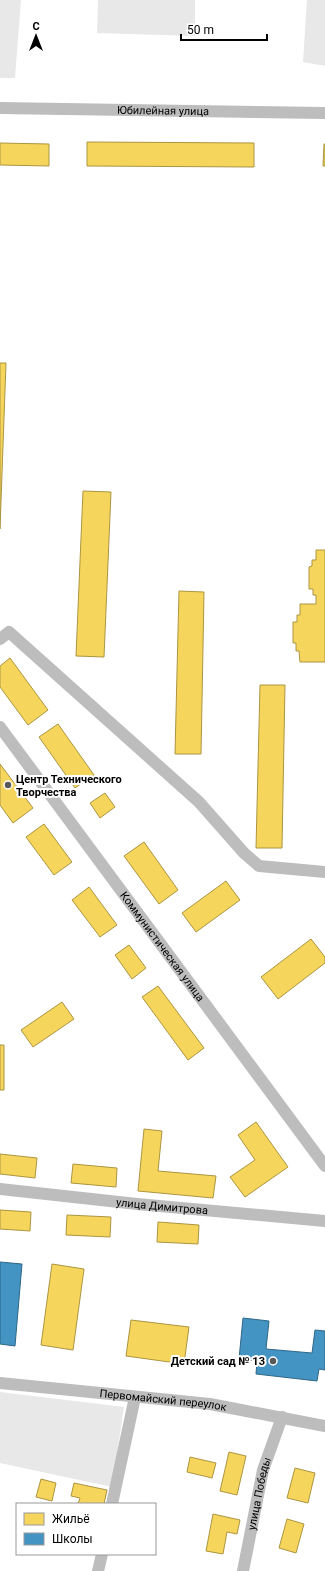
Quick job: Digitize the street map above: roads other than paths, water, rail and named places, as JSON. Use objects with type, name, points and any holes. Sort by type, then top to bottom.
[{"type":"street","name":"Юбилейная улица","points":[[0,108],[325,113]]},
{"type":"street","points":[[0,638],[9,632],[199,802],[244,854],[259,866],[325,872]]},
{"type":"street","name":"Коммунистическая улица","points":[[0,727],[325,1166]]},
{"type":"street","name":"улица Димитрова","points":[[0,1189],[137,1204],[325,1221]]},
{"type":"street","name":"Первомайский переулок","points":[[0,1383],[210,1404],[325,1426]]},
{"type":"street","points":[[112,1503],[135,1397]]},
{"type":"street","name":"улица Победы","points":[[243,1571],[263,1470],[282,1418]]},
{"type":"street","points":[[98,1571],[102,1555]]},
{"type":"place","name":"Центр Технического Творчества","points":[[8,785]]},
{"type":"place","name":"Детский сад № 13","points":[[273,1361]]}]
